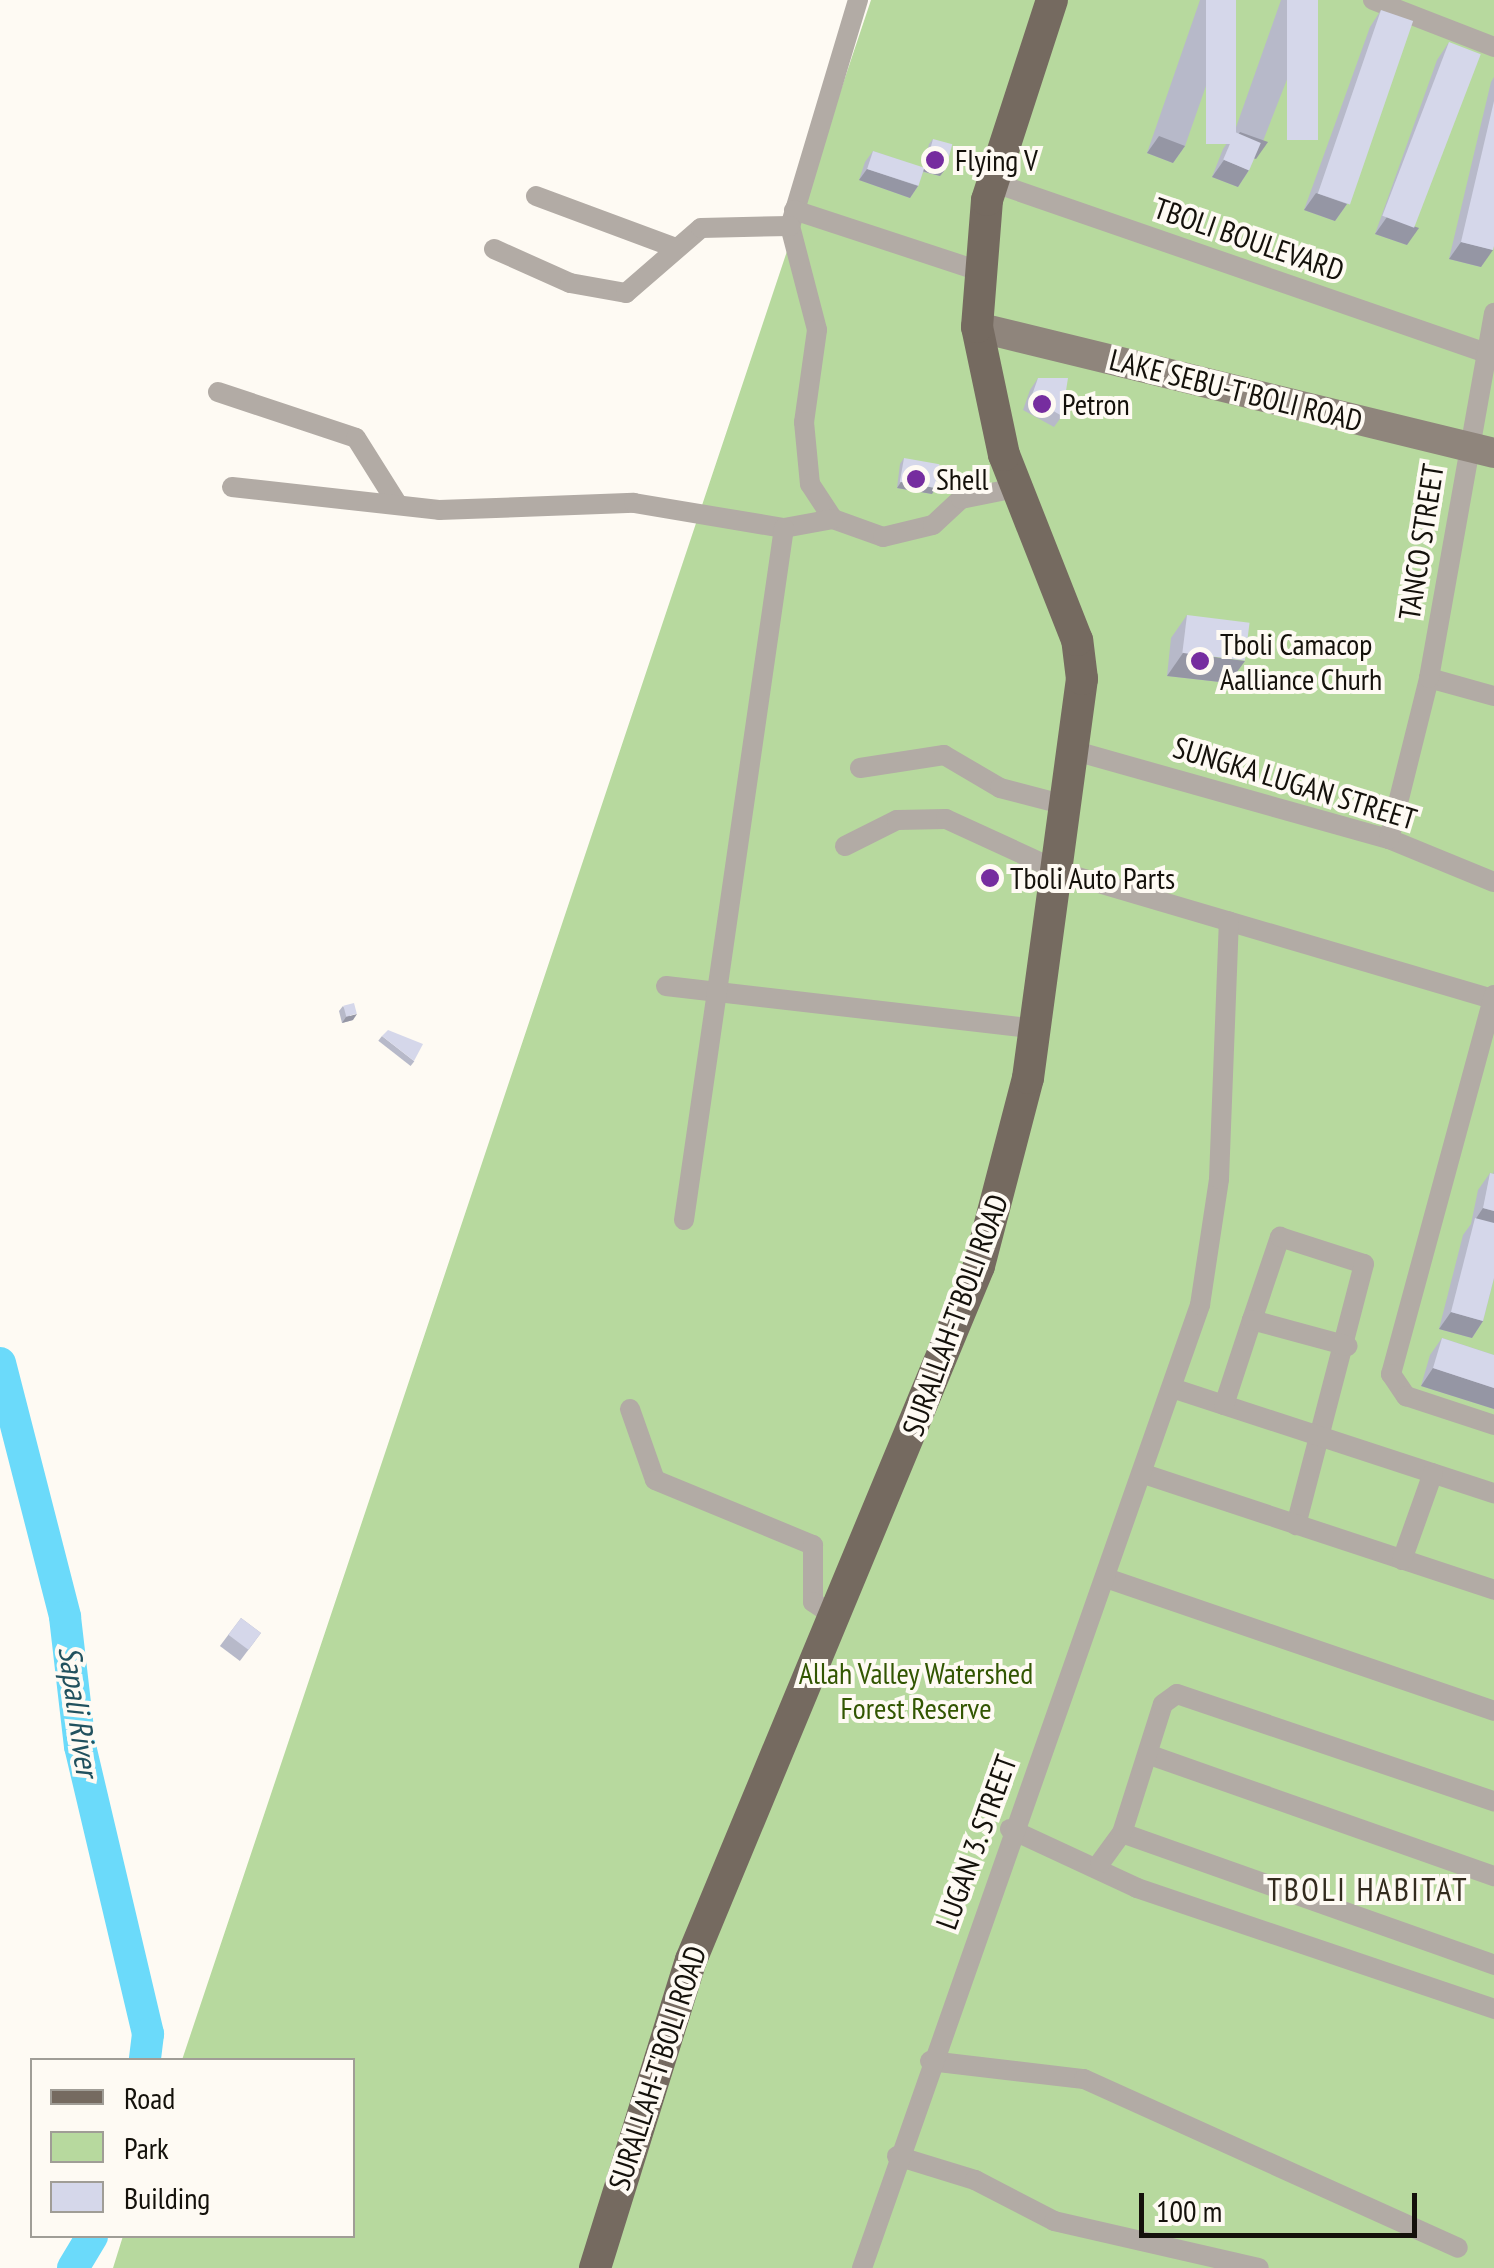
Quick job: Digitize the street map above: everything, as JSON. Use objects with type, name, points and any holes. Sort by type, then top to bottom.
[{"type":"main road","name":"SURALLAH-T'BOLI ROAD","points":[[595,2268],[691,1960],[837,1618],[979,1266],[1036,1029],[1075,751],[1077,640],[1016,488],[978,327],[979,271],[992,182],[1052,0]]},
{"type":"main road","name":"LAKE SEBU-T'BOLI ROAD","points":[[978,327],[1481,450]]},
{"type":"street","points":[[833,519],[807,467],[817,330],[792,218],[858,0]]},
{"type":"street","points":[[1372,0],[1494,47]]},
{"type":"street","name":"TBOLI BOULEVARD","points":[[992,182],[1486,352]]},
{"type":"street","points":[[536,196],[673,247]]},
{"type":"street","points":[[494,249],[611,294],[640,286],[673,247],[723,224],[792,218],[979,271]]},
{"type":"street","name":"TANCO STREET","points":[[1388,839],[1481,450],[1486,352],[1494,312]]},
{"type":"street","points":[[218,392],[356,438],[398,505]]},
{"type":"street","points":[[232,488],[398,505],[634,503],[784,528],[833,519],[900,536],[933,525],[962,498],[1016,488]]},
{"type":"street","points":[[684,1220],[723,994],[784,528]]},
{"type":"street","points":[[1429,678],[1494,696]]},
{"type":"street","name":"SUNGKA LUGAN STREET","points":[[1075,751],[1388,839],[1494,882]]},
{"type":"street","points":[[860,768],[944,754],[1000,788],[1069,806]]},
{"type":"street","points":[[845,846],[897,820],[946,819],[1061,872],[1494,997],[1391,1374],[1406,1396],[1494,1424]]},
{"type":"street","name":"LUGAN 3. STREET","points":[[862,2268],[1010,1830],[1174,1389],[1216,1209],[1229,921]]},
{"type":"street","points":[[666,986],[1036,1029]]},
{"type":"street","points":[[1224,1405],[1271,1246],[1295,1236],[1364,1264],[1325,1438],[1296,1525]]},
{"type":"street","points":[[1252,1320],[1348,1346]]},
{"type":"street","points":[[1174,1389],[1494,1494]]},
{"type":"street","points":[[630,1409],[655,1480],[813,1545],[813,1602],[837,1618]]},
{"type":"street","points":[[1402,1560],[1434,1472]]},
{"type":"street","points":[[1144,1474],[1494,1590]]},
{"type":"street","points":[[1106,1578],[1494,1711]]},
{"type":"street","points":[[1100,1863],[1122,1833],[1150,1755],[1162,1704],[1188,1695],[1494,1801]]},
{"type":"street","points":[[1150,1755],[1494,1876]]},
{"type":"street","points":[[1010,1830],[1100,1863],[1137,1888],[1494,2009]]},
{"type":"street","points":[[1122,1833],[1490,1958]]},
{"type":"street","points":[[930,2061],[1096,2084],[1458,2248]]},
{"type":"street","points":[[897,2156],[975,2180],[1054,2220],[1259,2268]]},
{"type":"green space","name":"Allah Valley Watershed Forest Reserve","points":[[871,0],[1494,0],[1494,2268],[113,2268],[122,2238],[355,2238],[355,2058],[183,2058]]},
{"type":"building","points":[[1206,0],[1236,0],[1236,144],[1206,144]]},
{"type":"building","points":[[1287,0],[1318,0],[1318,140],[1287,140]]},
{"type":"building","points":[[1381,10],[1413,21],[1350,204],[1318,193]]},
{"type":"building","points":[[1449,42],[1481,54],[1414,228],[1382,216]]},
{"type":"building","points":[[1494,101],[1494,246],[1493,250],[1461,242]]},
{"type":"building","points":[[1235,132],[1261,143],[1249,171],[1223,160]]},
{"type":"building","name":"Flying V","points":[[933,139],[952,144],[945,170],[926,165]]},
{"type":"building","points":[[873,151],[924,168],[918,186],[867,169]]},
{"type":"building","points":[[1038,378],[1068,378],[1062,416],[1031,398]]},
{"type":"building","name":"Shell","points":[[904,458],[939,464],[935,488],[900,482]]},
{"type":"building","points":[[1187,615],[1250,623],[1245,660],[1182,653]]},
{"type":"building","points":[[354,1003],[357,1014],[346,1016],[343,1006]]},
{"type":"building","points":[[388,1030],[423,1044],[414,1061],[382,1036]]},
{"type":"building","points":[[1490,1173],[1494,1174],[1494,1211],[1483,1208]]},
{"type":"building","points":[[1475,1218],[1494,1223],[1494,1278],[1483,1321],[1451,1312]]},
{"type":"building","points":[[1442,1338],[1494,1355],[1494,1388],[1433,1368]]},
{"type":"building","points":[[241,1618],[261,1633],[248,1650],[228,1635]]},
{"type":"waterway","name":"Sapali River","points":[[0,1363],[65,1617],[80,1746],[148,2034],[145,2058]]},
{"type":"waterway","name":"Sapali River","points":[[73,2268],[91,2238]]},
{"type":"place","name":"Flying V","points":[[935,160]]},
{"type":"place","name":"Petron","points":[[1042,404]]},
{"type":"place","name":"Shell","points":[[916,479]]},
{"type":"place","name":"Tboli Camacop Aalliance Churh","points":[[1200,661]]},
{"type":"place","name":"Tboli Auto Parts","points":[[990,878]]},
{"type":"district","name":"TBOLI HABITAT","points":[[1368,1889]]}]
